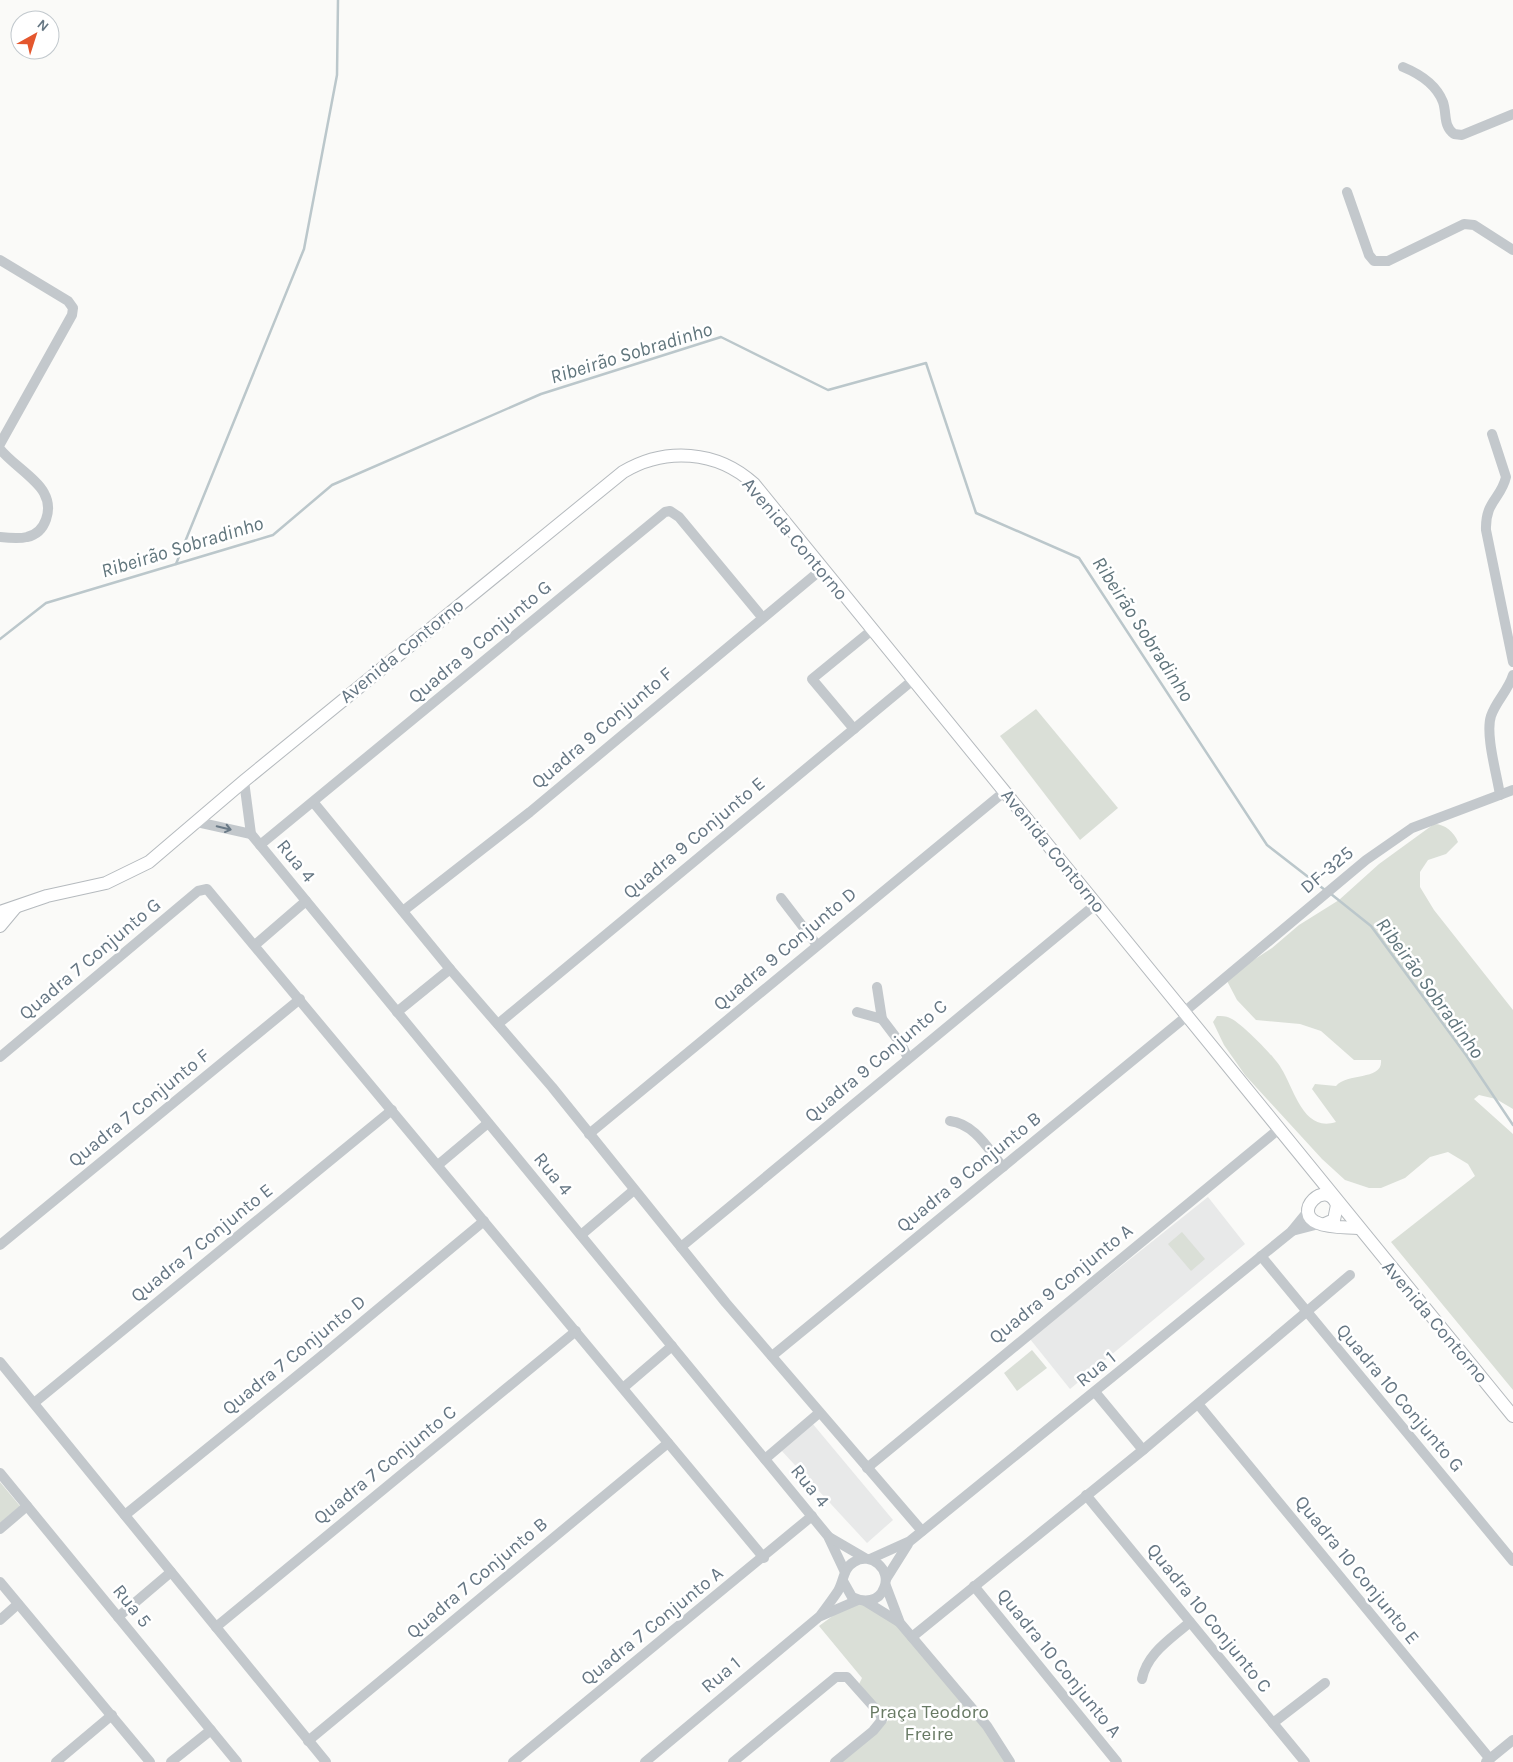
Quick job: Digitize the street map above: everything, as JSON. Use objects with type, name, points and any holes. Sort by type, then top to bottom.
[{"type":"main road","name":"Avenida Contorno","points":[[0,912],[53,895],[106,884],[149,862],[244,781],[607,484],[643,461],[668,455],[697,456],[730,466],[754,484],[1513,1416]]},
{"type":"main road","points":[[0,926],[16,906]]},
{"type":"main road","points":[[1311,1170],[1310,1205],[1312,1219],[1322,1224],[1358,1228]]},
{"type":"main road","points":[[1310,1205],[1322,1195],[1336,1200],[1337,1215],[1334,1220],[1322,1224]]},
{"type":"street","points":[[1403,66],[1424,78],[1437,92],[1442,101],[1446,126],[1454,134],[1462,135],[1513,114]]},
{"type":"street","points":[[1347,192],[1368,255],[1374,261],[1388,261],[1464,224],[1474,225],[1513,250]]},
{"type":"street","points":[[0,260],[68,301],[73,308],[72,315],[0,444]]},
{"type":"street","points":[[1492,434],[1506,477],[1504,484],[1487,510],[1486,530],[1513,662]]},
{"type":"street","points":[[0,449],[44,492],[48,514],[44,525],[35,534],[26,538],[0,538]]},
{"type":"street","name":"Quadra 9 Conjunto G","points":[[260,845],[314,803],[658,517],[670,511],[679,517],[762,617]]},
{"type":"street","name":"Quadra 9 Conjunto F","points":[[404,911],[530,812],[822,569]]},
{"type":"street","points":[[854,729],[812,679],[872,630]]},
{"type":"street","points":[[1500,795],[1490,719],[1494,707],[1510,686],[1513,675]]},
{"type":"street","name":"Quadra 9 Conjunto E","points":[[498,1024],[913,680]]},
{"type":"street","name":"Rua 4","points":[[244,781],[251,834],[828,1536]]},
{"type":"street","name":"DF-325","points":[[1186,1014],[1383,847],[1412,828],[1513,790]]},
{"type":"street","name":"Quadra 9 Conjunto D","points":[[589,1134],[1004,792]]},
{"type":"street","points":[[314,803],[819,1413],[922,1531]]},
{"type":"street","name":"Rua 4","points":[[197,822],[251,834]]},
{"type":"street","name":"Quadra 7 Conjunto G","points":[[0,1057],[203,888],[210,891],[254,945]]},
{"type":"street","points":[[781,898],[817,945]]},
{"type":"street","points":[[306,901],[254,945],[764,1558]]},
{"type":"street","name":"Quadra 9 Conjunto C","points":[[681,1247],[1096,904]]},
{"type":"street","points":[[397,1012],[450,969]]},
{"type":"street","points":[[877,987],[882,1019],[901,1044],[908,1058]]},
{"type":"street","name":"Quadra 7 Conjunto F","points":[[0,1245],[300,999]]},
{"type":"street","points":[[857,1012],[882,1019]]},
{"type":"street","name":"Quadra 9 Conjunto B","points":[[772,1356],[1186,1014]]},
{"type":"street","name":"Quadra 7 Conjunto E","points":[[34,1403],[392,1110]]},
{"type":"street","points":[[950,1121],[966,1125],[974,1131],[1003,1167]]},
{"type":"street","points":[[438,1165],[488,1123]]},
{"type":"street","name":"Quadra 9 Conjunto A","points":[[867,1468],[1279,1129]]},
{"type":"street","points":[[581,1235],[634,1190]]},
{"type":"street","name":"Rua 1","points":[[910,1541],[1291,1232],[1310,1205]]},
{"type":"street","name":"Quadra 7 Conjunto D","points":[[125,1515],[484,1221]]},
{"type":"street","name":"Rua 1","points":[[1291,1232],[1322,1224]]},
{"type":"street","name":"Quadra 10 Conjunto G","points":[[1261,1256],[1513,1561]]},
{"type":"street","points":[[912,1637],[1198,1404],[1350,1275]]},
{"type":"street","name":"Quadra 7 Conjunto C","points":[[216,1627],[576,1331]]},
{"type":"street","points":[[623,1388],[672,1346]]},
{"type":"street","points":[[0,1362],[326,1762]]},
{"type":"street","points":[[1095,1392],[1142,1450]]},
{"type":"street","name":"Quadra 10 Conjunto E","points":[[1198,1404],[1488,1760]]},
{"type":"street","points":[[765,1459],[819,1413]]},
{"type":"street","name":"Quadra 7 Conjunto B","points":[[308,1741],[668,1442]]},
{"type":"street","name":"Rua 5","points":[[0,1473],[237,1762]]},
{"type":"street","name":"Quadra 10 Conjunto C","points":[[1086,1495],[1305,1762]]},
{"type":"street","points":[[0,1529],[27,1506]]},
{"type":"street","name":"Quadra 7 Conjunto A","points":[[513,1762],[764,1558],[812,1516]]},
{"type":"street","points":[[828,1536],[881,1566],[900,1623]]},
{"type":"street","points":[[828,1536],[844,1577],[848,1593],[900,1623],[1000,1744],[1019,1762]]},
{"type":"street","points":[[820,1616],[852,1562],[867,1559],[910,1541]]},
{"type":"street","points":[[820,1616],[878,1597],[910,1541]]},
{"type":"street","points":[[118,1617],[171,1572]]},
{"type":"street","points":[[0,1582],[150,1762]]},
{"type":"street","name":"Quadra 10 Conjunto A","points":[[974,1586],[1117,1762]]},
{"type":"street","points":[[0,1620],[18,1604]]},
{"type":"street","name":"Rua 1","points":[[646,1762],[820,1616]]},
{"type":"street","points":[[1142,1679],[1144,1667],[1150,1658],[1190,1622]]},
{"type":"street","points":[[734,1762],[836,1677],[847,1677],[880,1714],[882,1720],[873,1731],[835,1762]]},
{"type":"street","points":[[1273,1724],[1325,1683]]},
{"type":"street","points":[[56,1762],[112,1715]]},
{"type":"street","points":[[171,1762],[211,1730]]},
{"type":"street","points":[[1488,1760],[1513,1740]]},
{"type":"street","points":[[1000,1744],[1010,1762]]},
{"type":"shaded area","points":[[1208,1197],[1245,1244],[1070,1389],[1030,1339]]},
{"type":"shaded area","points":[[812,1423],[893,1520],[867,1543],[781,1450]]},
{"type":"green space","points":[[1036,709],[1118,808],[1080,840],[1000,736]]},
{"type":"green space","points":[[1434,824],[1442,825],[1449,829],[1458,842],[1446,854],[1428,860],[1420,872],[1420,887],[1434,910],[1513,1010],[1513,1109],[1496,1099],[1479,1095],[1474,1099],[1513,1134],[1513,1390],[1391,1242],[1475,1176],[1468,1164],[1448,1152],[1430,1157],[1405,1178],[1381,1188],[1369,1188],[1345,1180],[1322,1159],[1245,1075],[1224,1045],[1213,1022],[1217,1016],[1225,1016],[1237,1022],[1278,1063],[1295,1097],[1308,1115],[1315,1121],[1325,1124],[1336,1122],[1312,1089],[1315,1084],[1336,1086],[1348,1079],[1371,1074],[1380,1067],[1381,1060],[1354,1060],[1321,1031],[1300,1024],[1256,1020],[1237,1000],[1227,981],[1235,972],[1272,948],[1299,925],[1339,900],[1379,864]]},
{"type":"green space","points":[[1182,1232],[1205,1259],[1191,1271],[1168,1244]]},
{"type":"green space","points":[[1032,1350],[1047,1368],[1017,1391],[1004,1373]]},
{"type":"green space","points":[[0,1482],[20,1506],[0,1523]]},
{"type":"green space","name":"Praça Teodoro Freire","points":[[863,1604],[896,1621],[995,1743],[1006,1762],[840,1762],[890,1719],[859,1684],[862,1678],[819,1626],[845,1607]]},
{"type":"waterway","points":[[176,564],[304,249],[337,75],[338,0]]},
{"type":"waterway","name":"Ribeirão Sobradinho","points":[[0,639],[46,603],[273,535],[332,485],[541,394],[721,337],[828,390],[926,363],[976,513],[1079,558],[1267,845],[1325,890]]},
{"type":"waterway","name":"Ribeirão Sobradinho","points":[[1331,894],[1371,926],[1466,1055],[1513,1125]]}]
